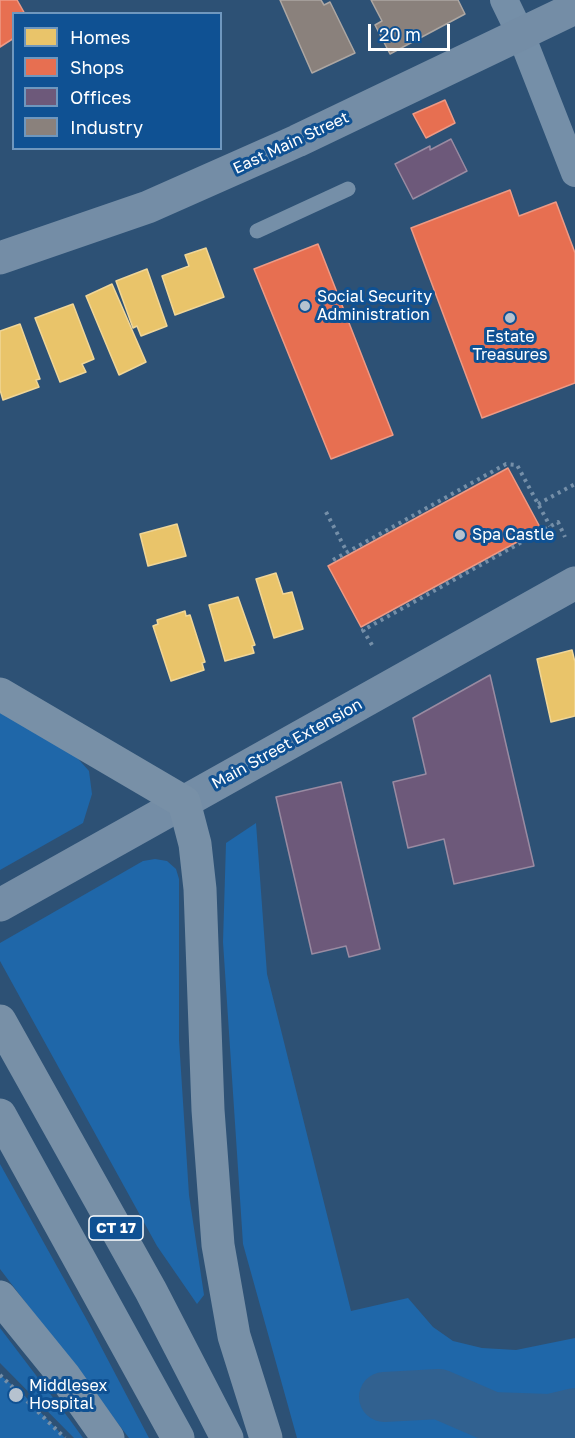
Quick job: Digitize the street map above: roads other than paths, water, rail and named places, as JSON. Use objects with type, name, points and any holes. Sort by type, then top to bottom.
[{"type":"highway","points":[[0,694],[184,802],[195,844],[200,890],[208,1110],[220,1255],[234,1336],[266,1438]]},
{"type":"highway","name":"CT 17","points":[[0,1021],[151,1291],[227,1438]]},
{"type":"highway","name":"CT 17","points":[[0,1116],[178,1438]]},
{"type":"highway","points":[[0,1297],[65,1377],[108,1438]]},
{"type":"main road","name":"East Main Street","points":[[0,258],[148,207],[297,141],[575,8]]},
{"type":"main road","name":"Main Street Extension","points":[[0,905],[575,583]]},
{"type":"street","points":[[504,0],[521,35],[575,173]]},
{"type":"lane","points":[[257,231],[348,189]]},
{"type":"waterway","points":[[384,1397],[439,1394],[492,1417],[550,1419],[575,1413]]},
{"type":"place","name":"Social Security Administration","points":[[305,306]]},
{"type":"place","name":"Estate Treasures","points":[[510,318]]},
{"type":"place","name":"Spa Castle","points":[[460,535]]},
{"type":"place","name":"Middlesex Hospital","points":[[16,1395]]}]
